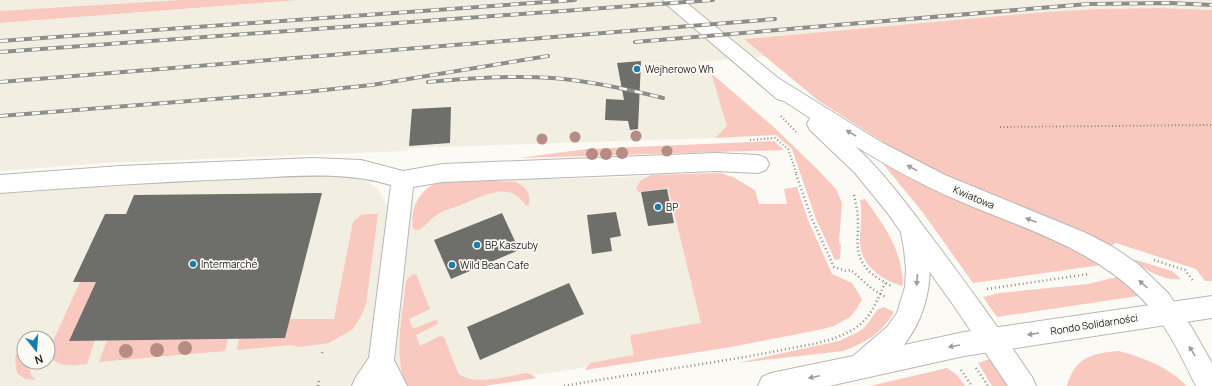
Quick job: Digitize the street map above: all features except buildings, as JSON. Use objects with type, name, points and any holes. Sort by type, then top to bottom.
[{"type":"street","name":"Kwiatowa","points":[[672,0],[773,84],[863,167],[879,185],[951,281],[992,340]]},
{"type":"street","name":"Kwiatowa","points":[[773,84],[850,133],[938,182],[1053,229],[1094,249],[1138,278],[1151,291],[1168,313]]},
{"type":"street","points":[[0,184],[120,175],[331,167],[373,171],[402,180],[443,173],[716,162],[758,164]]},
{"type":"street","points":[[365,386],[381,362],[402,180]]},
{"type":"street","points":[[852,368],[877,353],[892,339],[906,322],[913,307],[918,272],[915,244],[911,228]]},
{"type":"street","name":"Rondo Solidarności","points":[[771,386],[948,347],[1212,307]]},
{"type":"street","points":[[1168,313],[1196,359],[1210,386]]},
{"type":"street","points":[[992,340],[1023,386]]},
{"type":"street","points":[[381,362],[394,386]]},
{"type":"path","points":[[780,116],[800,136]]},
{"type":"path","points":[[1000,127],[1212,125]]},
{"type":"path","points":[[853,192],[858,215],[858,254],[865,267],[876,277]]},
{"type":"path","points":[[985,289],[1093,273]]},
{"type":"path","points":[[564,386],[738,359],[812,344],[837,337],[854,329],[868,316],[885,283]]},
{"type":"path","points":[[974,365],[988,386]]},
{"type":"path","points":[[958,368],[972,386]]},
{"type":"path","points":[[318,386],[319,380]]},
{"type":"shaded area","points":[[0,0],[266,0],[0,17]]},
{"type":"shaded area","points":[[182,0],[300,0],[0,23],[0,11]]},
{"type":"shaded area","points":[[300,0],[1212,0],[1212,10],[1159,8],[1098,9],[744,39],[765,56],[699,62],[711,73],[728,126],[715,138],[408,148],[407,151],[107,163],[0,171],[0,23]]},
{"type":"shaded area","points":[[1159,8],[1212,10],[1212,281],[1205,281],[1196,269],[1116,243],[1110,246],[1066,224],[950,178],[896,150],[819,101],[744,39],[1047,12]]},
{"type":"shaded area","points":[[711,73],[777,130],[836,189],[842,203],[839,243],[841,244],[840,259],[835,260],[816,219],[792,149],[776,135],[715,138],[727,126]]},
{"type":"shaded area","points":[[774,141],[784,150],[519,158],[587,149]]},
{"type":"shaded area","points":[[880,160],[947,196],[1046,236],[1101,265],[973,283],[924,214]]},
{"type":"shaded area","points":[[720,173],[733,177],[755,190],[759,204],[787,204],[784,189],[797,187],[808,220],[832,274],[852,283],[862,299],[858,307],[850,317],[834,326],[823,329],[731,347],[585,370],[590,363],[634,355],[630,337],[631,335],[701,323],[668,188],[639,192],[636,189],[640,181],[651,175]]},
{"type":"shaded area","points":[[321,175],[348,177],[366,181],[378,189],[386,204],[416,202],[425,191],[439,182],[462,180],[606,178],[665,175],[707,348],[467,386],[0,386],[0,192],[98,185]]},
{"type":"shaded area","points":[[462,180],[516,182],[523,186],[527,191],[529,205],[526,206],[520,198],[512,193],[497,192],[441,212],[419,230],[413,228],[412,221],[415,207],[426,189],[439,182]]},
{"type":"shaded area","points":[[865,199],[886,229],[896,250],[902,273],[903,286],[887,280],[873,270],[864,257],[861,250],[860,241],[860,200]]},
{"type":"shaded area","points":[[378,214],[366,304],[353,329],[329,343],[299,347],[290,345],[237,350],[239,338],[289,319],[334,319],[353,222],[361,215]]},
{"type":"shaded area","points":[[1130,260],[1136,260],[1172,271],[1181,279],[1161,276]]},
{"type":"shaded area","points":[[415,274],[430,309],[409,319],[413,329],[435,320],[438,324],[416,335],[420,346],[440,336],[444,337],[458,373],[471,379],[480,380],[509,377],[526,373],[537,378],[484,386],[406,386],[400,361],[400,334],[406,281],[411,275]]},
{"type":"shaded area","points":[[1117,277],[1138,296],[997,317],[983,297],[1000,293],[1088,284]]},
{"type":"shaded area","points":[[80,282],[96,282],[70,340],[95,340],[87,364],[64,365],[56,362],[56,334]]},
{"type":"shaded area","points":[[884,307],[894,312],[884,326],[866,341],[843,351],[737,363],[839,341],[865,327],[878,309]]},
{"type":"shaded area","points":[[228,339],[225,351],[99,362],[107,340]]},
{"type":"shaded area","points":[[1119,351],[1164,368],[1187,386],[1067,386],[1070,376],[1086,358],[1101,353]]},
{"type":"shaded area","points":[[990,359],[1009,386],[992,386],[978,363]]},
{"type":"shaded area","points":[[947,368],[957,375],[965,386],[870,386]]},
{"type":"shaded area","points":[[17,370],[30,370],[31,375],[36,380],[25,379],[17,373]]},
{"type":"railway","points":[[0,41],[575,0]]},
{"type":"railway","points":[[0,52],[713,0]]},
{"type":"railway","points":[[635,42],[1088,4],[1169,3],[1212,5]]},
{"type":"railway","points":[[0,82],[775,19]]},
{"type":"railway","points":[[0,116],[305,92],[372,85],[548,56]]},
{"type":"railway","points":[[428,82],[490,77],[552,78],[608,86],[663,98]]},
{"type":"place","name":"Wejherowo Wh","points":[[637,69]]},
{"type":"place","name":"BP","points":[[658,207]]},
{"type":"place","name":"BP Kaszuby","points":[[477,245]]},
{"type":"place","name":"Intermarché","points":[[193,264]]},
{"type":"place","name":"Wild Bean Cafe","points":[[452,265]]}]
